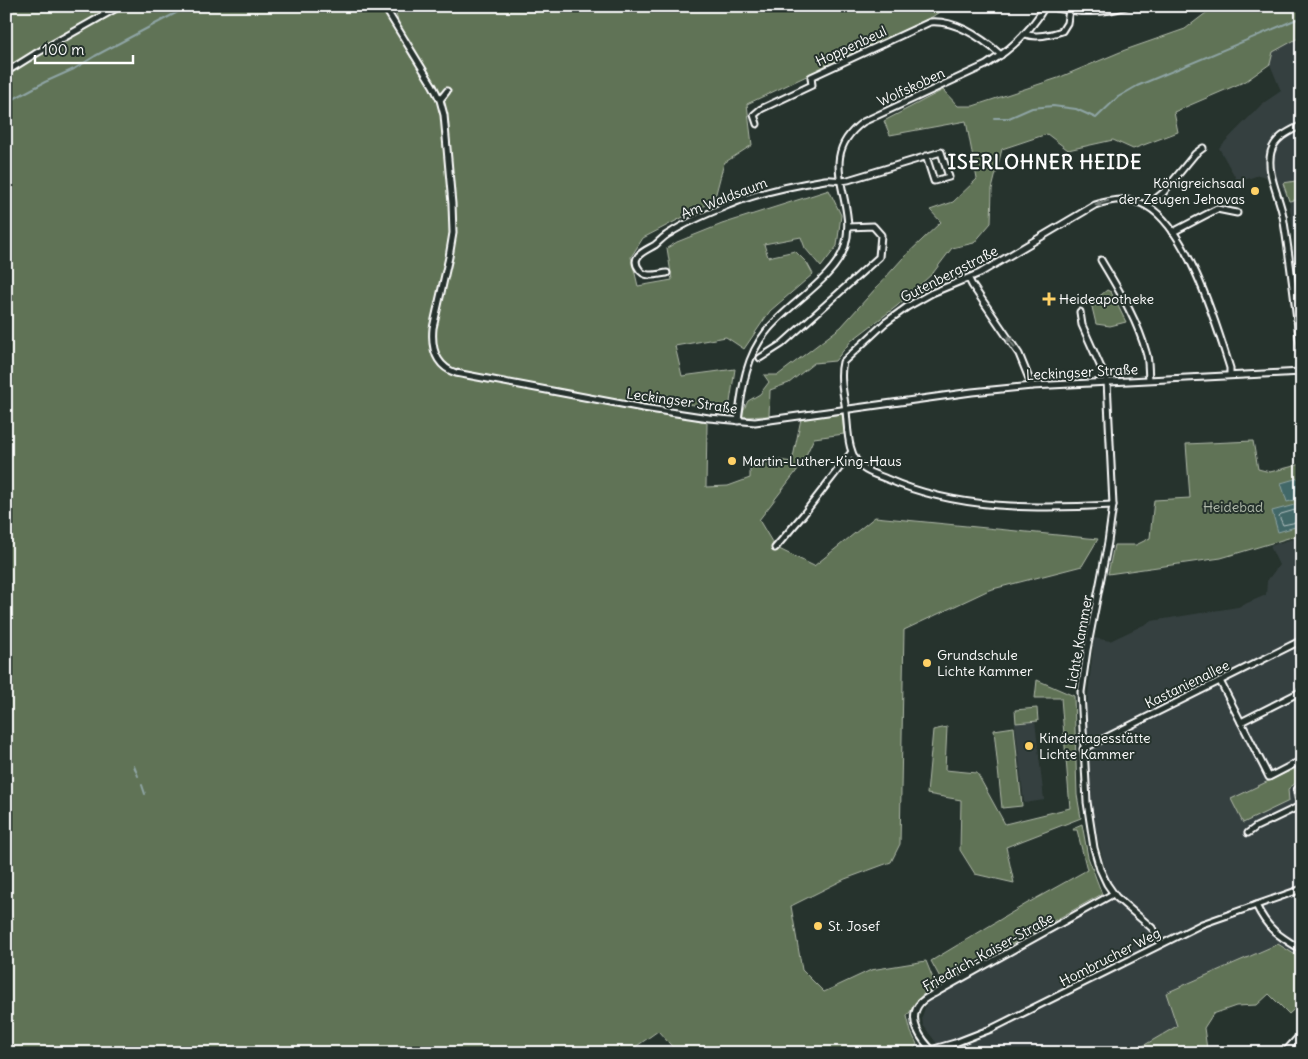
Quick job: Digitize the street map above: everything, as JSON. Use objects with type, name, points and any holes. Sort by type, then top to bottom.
[{"type":"street","points":[[6,72],[120,6]]},
{"type":"street","name":"Leckingser Straße","points":[[384,6],[440,100],[444,115],[453,233],[450,257],[432,328],[432,340],[434,350],[441,365],[448,370],[643,408],[738,421],[769,421],[972,392],[1032,386],[1302,372]]},
{"type":"street","points":[[1046,6],[1087,12],[1126,6]]},
{"type":"street","name":"Wolfskoben","points":[[738,421],[745,373],[756,347],[765,332],[830,270],[840,258],[845,246],[848,227],[840,182],[839,158],[843,144],[863,122],[986,65],[1001,55],[1014,46],[1046,6]]},
{"type":"street","points":[[1025,34],[1030,36],[1062,31],[1067,23],[1069,10]]},
{"type":"street","name":"Hoppenbeul","points":[[758,124],[754,115],[761,109],[812,85],[811,77],[930,22],[952,24],[987,43],[1001,55]]},
{"type":"street","points":[[440,100],[447,91]]},
{"type":"street","points":[[1302,125],[1277,140],[1271,151],[1270,160],[1282,215],[1302,361]]},
{"type":"street","points":[[1147,206],[1163,193],[1195,154],[1203,148]]},
{"type":"street","points":[[840,182],[926,156],[941,152],[949,177],[934,181],[926,156]]},
{"type":"street","name":"Am Waldsaum","points":[[667,273],[644,274],[636,264],[638,256],[643,250],[654,246],[669,233],[738,201],[768,192],[829,180],[840,182]]},
{"type":"street","name":"Gutenbergstraße","points":[[851,453],[841,369],[847,356],[906,307],[969,279],[1095,205],[1106,201],[1126,200],[1147,206],[1156,212],[1173,232],[1194,270],[1208,302],[1230,368],[1230,375]]},
{"type":"street","points":[[1173,232],[1217,209],[1237,213]]},
{"type":"street","points":[[760,358],[782,344],[879,257],[881,235],[873,226],[848,227]]},
{"type":"street","points":[[1101,260],[1132,316],[1140,335],[1148,358],[1149,379]]},
{"type":"street","points":[[969,279],[1019,354],[1032,386]]},
{"type":"street","points":[[1080,312],[1082,325],[1107,381]]},
{"type":"street","name":"Lichte Kammer","points":[[1107,381],[1112,505],[1107,551],[1087,650],[1081,692],[1087,802],[1094,848],[1100,869],[1113,894],[1152,928],[1161,944]]},
{"type":"street","points":[[775,548],[803,516],[851,453],[862,468],[901,485],[938,497],[1021,506],[1065,508],[1112,505]]},
{"type":"street","name":"Kastanienallee","points":[[1083,749],[1302,640]]},
{"type":"street","points":[[1220,681],[1269,777],[1302,760]]},
{"type":"street","points":[[1241,722],[1302,691]]},
{"type":"street","points":[[1302,785],[1297,790],[1298,797],[1302,800]]},
{"type":"street","points":[[1248,833],[1302,805]]},
{"type":"street","name":"Hombrucher Weg","points":[[920,1053],[933,1051],[991,1029],[1215,918],[1302,889]]},
{"type":"street","name":"Friedrich-Kaiser-Straße","points":[[933,1051],[922,1040],[915,1023],[915,1012],[921,1002],[1113,894]]},
{"type":"street","points":[[1256,905],[1262,918],[1274,932],[1302,950]]},
{"type":"street","points":[[1284,1053],[1302,1033]]},
{"type":"shaded area","points":[[1302,36],[1302,299],[1289,201],[1278,181],[1259,175],[1238,182],[1219,148],[1262,104],[1281,91],[1270,64],[1273,52]]},
{"type":"shaded area","points":[[1302,536],[1302,959],[1278,944],[1166,993],[1177,1026],[1131,1053],[944,1053],[923,1025],[922,1017],[927,1002],[939,988],[1018,944],[1091,910],[1116,889],[1108,879],[1088,802],[1088,755],[1085,725],[1094,638],[1110,641],[1152,621],[1238,607],[1266,595],[1267,581],[1279,565],[1270,546]]},
{"type":"shaded area","points":[[1035,721],[1044,800],[1024,803],[1015,723]]},
{"type":"green space","points":[[6,6],[381,6],[411,58],[393,6],[948,6],[932,17],[747,104],[752,145],[724,163],[714,201],[643,238],[631,257],[638,286],[672,280],[667,248],[677,242],[722,224],[829,190],[841,215],[837,246],[821,267],[805,248],[801,237],[764,244],[768,257],[795,251],[807,263],[813,274],[770,311],[744,349],[726,337],[675,346],[682,376],[735,369],[729,409],[653,400],[654,407],[707,423],[706,487],[728,486],[750,478],[750,467],[763,465],[766,458],[792,462],[801,419],[842,413],[844,434],[814,438],[802,464],[759,520],[775,547],[814,566],[875,517],[1098,539],[1082,566],[989,590],[904,630],[900,844],[891,862],[845,879],[791,906],[802,970],[824,992],[871,970],[926,961],[936,986],[921,996],[907,1016],[911,1032],[917,1044],[911,1053],[678,1053],[658,1031],[627,1053],[6,1053]]},
{"type":"green space","points":[[1215,6],[1302,6],[1302,36],[1273,52],[1270,64],[1246,81],[1174,112],[1178,132],[1133,149],[1113,140],[1068,150],[1047,134],[1002,149],[992,189],[991,223],[974,243],[952,248],[933,273],[897,306],[851,341],[835,361],[814,363],[789,383],[770,390],[769,416],[740,417],[748,401],[760,394],[769,382],[764,375],[778,375],[841,327],[903,258],[941,222],[930,210],[953,202],[977,179],[966,121],[890,135],[884,121],[943,90],[958,106],[973,106],[1058,78],[1125,50],[1185,29]]},
{"type":"green space","points":[[1302,180],[1302,199],[1289,201],[1283,183]]},
{"type":"green space","points":[[1107,290],[1111,292],[1126,322],[1110,326],[1096,324],[1091,303]]},
{"type":"green space","name":"Heidebad","points":[[1253,441],[1258,469],[1270,472],[1302,464],[1302,534],[1221,558],[1108,574],[1114,545],[1136,545],[1150,538],[1154,500],[1190,498],[1186,444]]},
{"type":"green space","points":[[1037,680],[1074,696],[1077,795],[1081,818],[1006,847],[1014,883],[975,874],[960,850],[961,800],[927,794],[933,730],[947,727],[945,770],[977,773],[1005,824],[1070,808],[1061,698],[1035,698]]},
{"type":"green space","points":[[1037,708],[1038,721],[1016,723],[1015,710]]},
{"type":"green space","points":[[1014,727],[1022,806],[1002,808],[994,730]]},
{"type":"green space","points":[[1302,765],[1302,778],[1288,789],[1289,801],[1243,823],[1231,799]]},
{"type":"green space","points":[[1082,824],[1088,857],[1102,894],[943,983],[931,961],[1087,870],[1077,830],[1073,830]]},
{"type":"green space","points":[[1278,944],[1302,959],[1302,1002],[1289,1014],[1269,994],[1257,1005],[1236,1006],[1213,1014],[1204,1028],[1207,1049],[1204,1053],[1131,1053],[1177,1026],[1166,993]]},
{"type":"water","points":[[1302,477],[1302,498],[1287,502],[1281,483]]},
{"type":"water","points":[[1302,503],[1302,525],[1278,532],[1272,511]]},
{"type":"waterway","points":[[6,103],[74,69],[189,6]]},
{"type":"waterway","points":[[994,118],[1009,118],[1032,108],[1053,106],[1076,109],[1096,118],[1118,97],[1137,86],[1302,17]]},
{"type":"waterway","points":[[134,766],[138,776]]},
{"type":"waterway","points":[[142,785],[145,794]]},
{"type":"place","name":"Königreichsaal der Zeugen Jehovas","points":[[1255,191]]},
{"type":"place","name":"Heideapotheke","points":[[1049,299]]},
{"type":"place","name":"Martin-Luther-King-Haus","points":[[732,461]]},
{"type":"place","name":"Grundschule Lichte Kammer","points":[[927,663]]},
{"type":"place","name":"Kindertagesstätte Lichte Kammer","points":[[1029,746]]},
{"type":"place","name":"St. Josef","points":[[818,926]]},
{"type":"district","name":"ISERLOHNER HEIDE","points":[[1045,162]]}]
